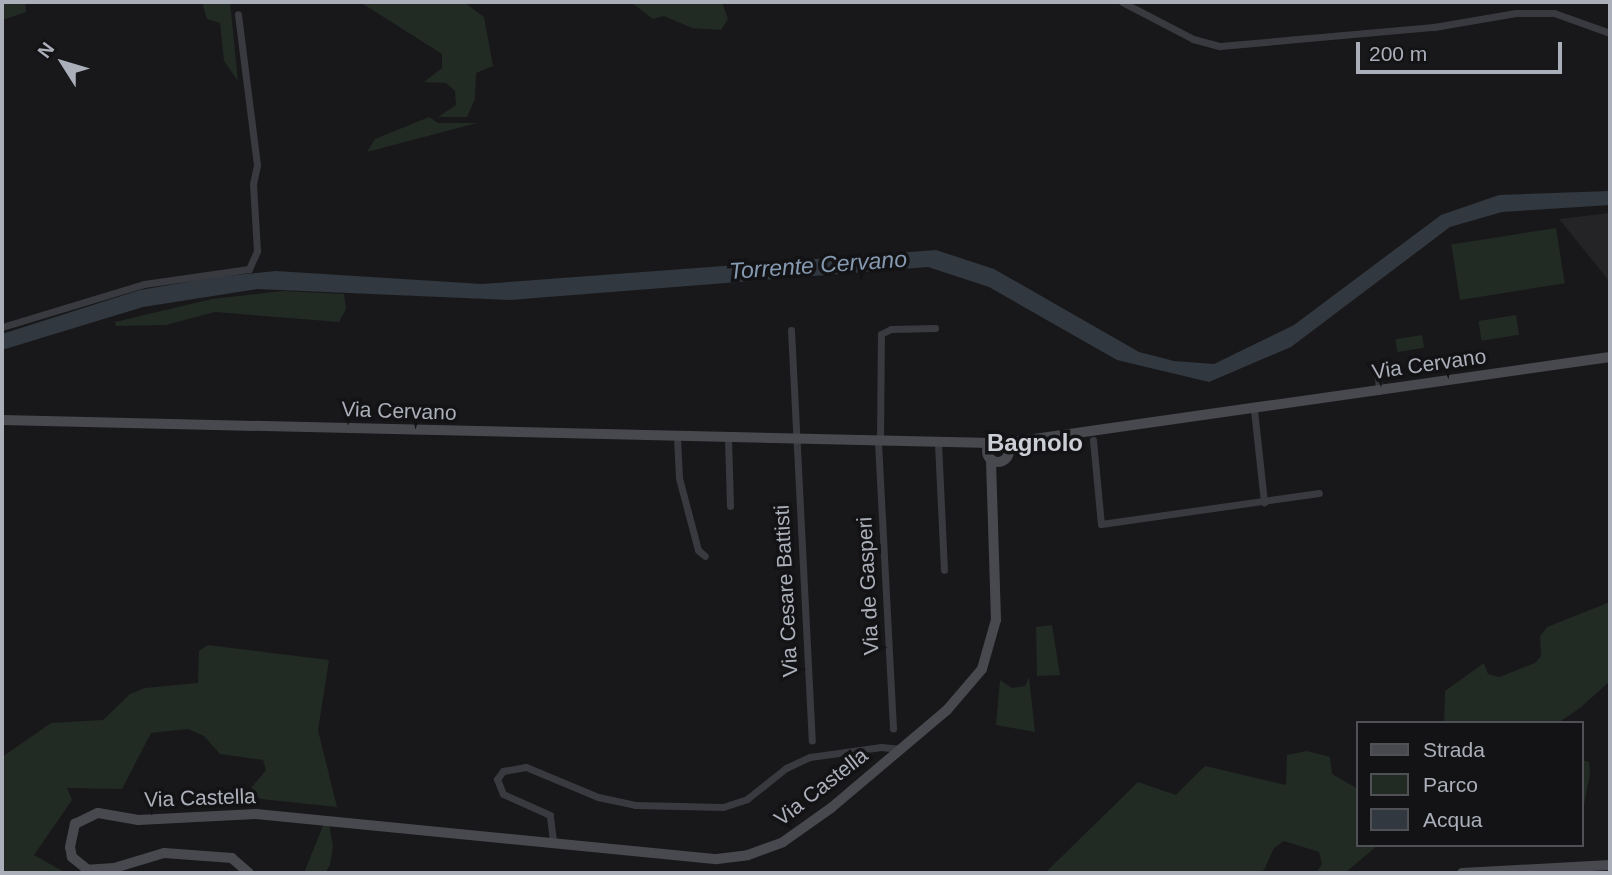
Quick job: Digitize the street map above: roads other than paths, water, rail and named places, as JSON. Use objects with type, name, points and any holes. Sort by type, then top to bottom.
[{"type":"main road","name":"Via Cervano","points":[[2,420],[992,443],[1007,452],[1034,438],[1254,410],[1610,357]]},
{"type":"main road","points":[[965,443],[981,446],[990,457]]},
{"type":"main road","points":[[992,443],[990,457],[994,511]]},
{"type":"main road","points":[[990,457],[1007,452],[994,511]]},
{"type":"main road","name":"Via Castella","points":[[249,873],[232,858],[164,853],[114,868],[88,870],[72,856],[70,848],[75,824],[98,813],[138,820],[256,814],[717,859],[748,855],[804,828],[964,694],[990,650],[996,620],[994,511]]},
{"type":"main road","points":[[1462,873],[1610,865]]},
{"type":"street","points":[[1122,2],[1193,39],[1220,46],[1359,36],[1536,12],[1564,15],[1610,33]]},
{"type":"street","points":[[2,327],[144,284],[248,269],[257,251],[253,184],[257,165],[238,14]]},
{"type":"street","name":"Via de Gasperi","points":[[893,729],[879,442],[881,334],[891,329],[935,328]]},
{"type":"street","points":[[791,330],[795,440]]},
{"type":"street","points":[[1379,391],[1378,378],[1383,372]]},
{"type":"street","points":[[1254,410],[1264,502]]},
{"type":"street","points":[[677,437],[679,478],[698,550],[705,556]]},
{"type":"street","points":[[728,438],[730,506]]},
{"type":"street","name":"Via Cesare Battisti","points":[[795,440],[812,740]]},
{"type":"street","points":[[1093,440],[1101,524],[1319,494]]},
{"type":"street","points":[[938,443],[944,570]]},
{"type":"street","name":"Via Castella","points":[[553,841],[550,815],[503,794],[498,779],[503,771],[526,767],[598,797],[635,805],[723,807],[747,799],[786,768],[810,757],[881,747],[901,749]]},
{"type":"water","name":"Torrente Cervano","points":[[1610,191],[1610,205],[1502,212],[1450,227],[1291,347],[1209,382],[1117,360],[989,287],[928,267],[510,300],[257,289],[143,307],[2,350],[2,334],[140,290],[217,277],[276,271],[482,284],[936,250],[994,269],[1139,352],[1174,361],[1214,364],[1294,325],[1441,215],[1499,195]]},
{"type":"district","name":"Bagnolo","points":[[1035,443]]}]
